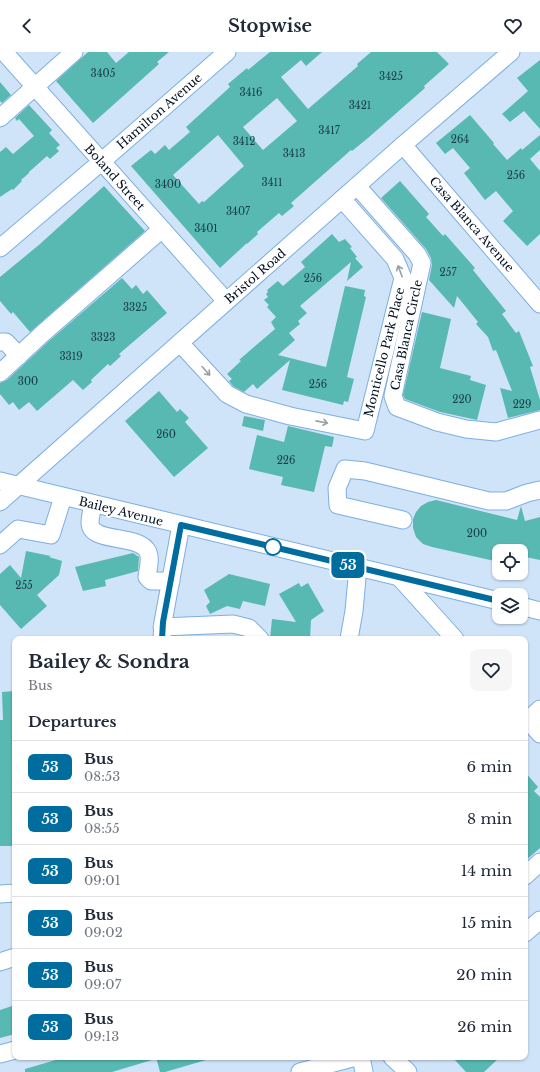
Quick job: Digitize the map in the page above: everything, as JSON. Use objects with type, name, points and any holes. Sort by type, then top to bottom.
[{"type":"street","name":"Boland Street","points":[[4,52],[226,301]]},
{"type":"street","points":[[0,118],[74,52]]},
{"type":"street","name":"Hamilton Avenue","points":[[0,248],[101,162],[226,52]]},
{"type":"street","name":"Bristol Road","points":[[0,502],[403,145],[511,52]]},
{"type":"street","name":"Casa Blanca Avenue","points":[[403,145],[540,304]]},
{"type":"street","name":"Casa Blanca Circle","points":[[357,186],[416,254],[422,263],[393,396],[397,407],[437,422],[466,429],[496,432],[540,420]]},
{"type":"street","name":"Monticello Park Place","points":[[180,343],[227,394],[246,404],[290,416],[365,431],[403,278],[395,259],[342,199]]},
{"type":"street","points":[[0,373],[42,334],[162,229]]},
{"type":"street","points":[[0,342],[6,342],[19,356]]},
{"type":"street","points":[[403,520],[338,504],[337,488],[345,469],[365,471],[489,501],[506,501],[540,490]]},
{"type":"street","name":"Bailey Avenue","points":[[0,481],[492,599]]},
{"type":"street","points":[[0,544],[18,529],[51,535],[63,497]]},
{"type":"street","points":[[93,504],[90,523],[93,530],[98,534],[132,541],[142,545],[148,551],[149,558],[147,576],[151,581],[171,581]]},
{"type":"street","points":[[181,525],[162,633],[196,626],[233,624],[249,628],[257,636]]},
{"type":"street","points":[[350,636],[354,611],[358,568]]},
{"type":"street","points":[[399,577],[452,636]]},
{"type":"street","points":[[528,608],[540,611]]},
{"type":"street","points":[[531,715],[540,734]]},
{"type":"street","points":[[528,873],[540,862]]},
{"type":"street","points":[[0,894],[12,893]]},
{"type":"street","points":[[528,930],[540,920]]},
{"type":"street","points":[[0,962],[12,958]]},
{"type":"street","points":[[0,1054],[12,1051]]},
{"type":"street","points":[[362,1060],[364,1072]]},
{"type":"street","points":[[395,1060],[408,1072]]},
{"type":"street","points":[[300,1072],[327,1061]]},
{"type":"building","points":[[88,52],[107,52],[116,63],[129,52],[169,52],[157,62],[159,64],[93,123],[56,81]]},
{"type":"building","points":[[270,52],[322,52],[306,66],[301,60],[281,77],[308,109],[358,66],[357,64],[371,52],[437,52],[449,64],[424,86],[425,88],[291,203],[294,206],[282,216],[279,213],[220,268],[131,166],[151,150],[155,154],[165,145],[169,150],[190,132],[186,127],[230,87],[228,84],[247,68],[248,70]],"holes":[[[277,98],[297,121],[263,150],[243,127]],[[218,135],[244,166],[204,202],[202,201],[199,204],[173,175]]]},
{"type":"building","points":[[540,60],[540,129],[524,111],[510,122],[502,114],[528,91],[517,78]]},
{"type":"building","points":[[0,82],[11,95],[2,103],[0,101]]},
{"type":"building","points":[[29,105],[52,130],[49,133],[60,145],[56,148],[59,151],[50,159],[47,156],[21,180],[22,181],[13,190],[12,189],[0,197],[0,152],[6,147],[13,154],[34,136],[19,119],[17,121],[15,118]]},
{"type":"building","points":[[470,115],[507,160],[540,135],[540,150],[530,159],[540,171],[540,234],[527,246],[503,221],[513,211],[496,191],[485,200],[464,173],[470,168],[453,148],[445,154],[436,143]]},
{"type":"building","points":[[400,181],[429,214],[426,217],[443,236],[445,234],[475,268],[473,270],[506,311],[502,314],[516,333],[519,331],[533,366],[530,367],[540,400],[540,410],[508,418],[500,388],[512,391],[496,350],[493,351],[488,337],[476,324],[478,322],[457,296],[454,308],[429,280],[432,265],[431,258],[426,249],[381,198]]},
{"type":"building","points":[[104,186],[145,231],[30,332],[13,312],[11,314],[0,301],[0,277],[40,244]]},
{"type":"building","points":[[332,234],[339,242],[345,239],[352,247],[350,248],[357,257],[355,258],[363,267],[347,281],[351,262],[300,306],[307,313],[298,321],[300,324],[289,333],[295,340],[278,355],[326,367],[345,286],[365,290],[364,296],[366,297],[347,377],[354,379],[348,402],[344,401],[343,405],[282,390],[290,360],[257,389],[253,384],[244,392],[233,386],[229,381],[232,379],[227,374],[241,361],[239,360],[275,329],[271,322],[276,317],[267,307],[269,305],[264,300],[268,297],[266,294],[268,292],[267,290],[278,281],[283,286],[305,267],[301,262]]},
{"type":"building","points":[[122,278],[132,289],[136,285],[143,294],[147,290],[167,313],[119,354],[121,356],[110,366],[108,364],[83,390],[73,380],[37,411],[29,402],[19,410],[13,402],[9,405],[0,394],[0,383],[7,380],[49,341]]},
{"type":"building","points":[[422,312],[451,319],[440,368],[471,376],[470,380],[486,385],[477,420],[440,412],[405,399],[403,395]]},
{"type":"building","points":[[159,391],[177,412],[180,409],[189,418],[185,422],[208,448],[174,477],[125,421]]},
{"type":"building","points":[[244,416],[265,420],[263,431],[242,426]]},
{"type":"building","points":[[288,426],[334,437],[332,447],[325,446],[314,492],[281,485],[283,477],[249,469],[257,435],[284,442]]},
{"type":"building","points":[[436,500],[517,520],[521,506],[525,521],[540,517],[540,560],[528,557],[528,544],[492,544],[492,560],[423,544],[416,537],[413,528],[413,519],[421,506]]},
{"type":"building","points":[[26,551],[51,556],[49,557],[62,561],[59,575],[37,595],[47,606],[21,629],[0,605],[0,574],[10,565],[21,578]]},
{"type":"building","points":[[133,553],[139,557],[138,571],[105,580],[106,586],[83,591],[75,567]]},
{"type":"building","points":[[229,574],[270,584],[265,606],[243,601],[240,609],[227,606],[210,614],[206,606],[210,602],[204,590]]},
{"type":"building","points":[[299,583],[301,587],[308,583],[324,611],[311,620],[310,636],[270,636],[272,619],[296,622],[279,594]]},
{"type":"building","points":[[12,691],[12,846],[0,846],[0,720],[3,720],[2,692]]},
{"type":"building","points":[[528,775],[538,787],[534,791],[540,797],[540,848],[528,858]]},
{"type":"building","points":[[12,1006],[12,1035],[0,1038],[0,1010]]},
{"type":"building","points":[[56,1060],[152,1060],[112,1072],[25,1072],[25,1069]]},
{"type":"building","points":[[157,1060],[206,1060],[165,1072],[160,1072]]},
{"type":"building","points":[[455,1060],[497,1060],[484,1072],[466,1072]]},
{"type":"bus line","name":"53","points":[[162,636],[163,622],[181,525],[492,599]]}]
